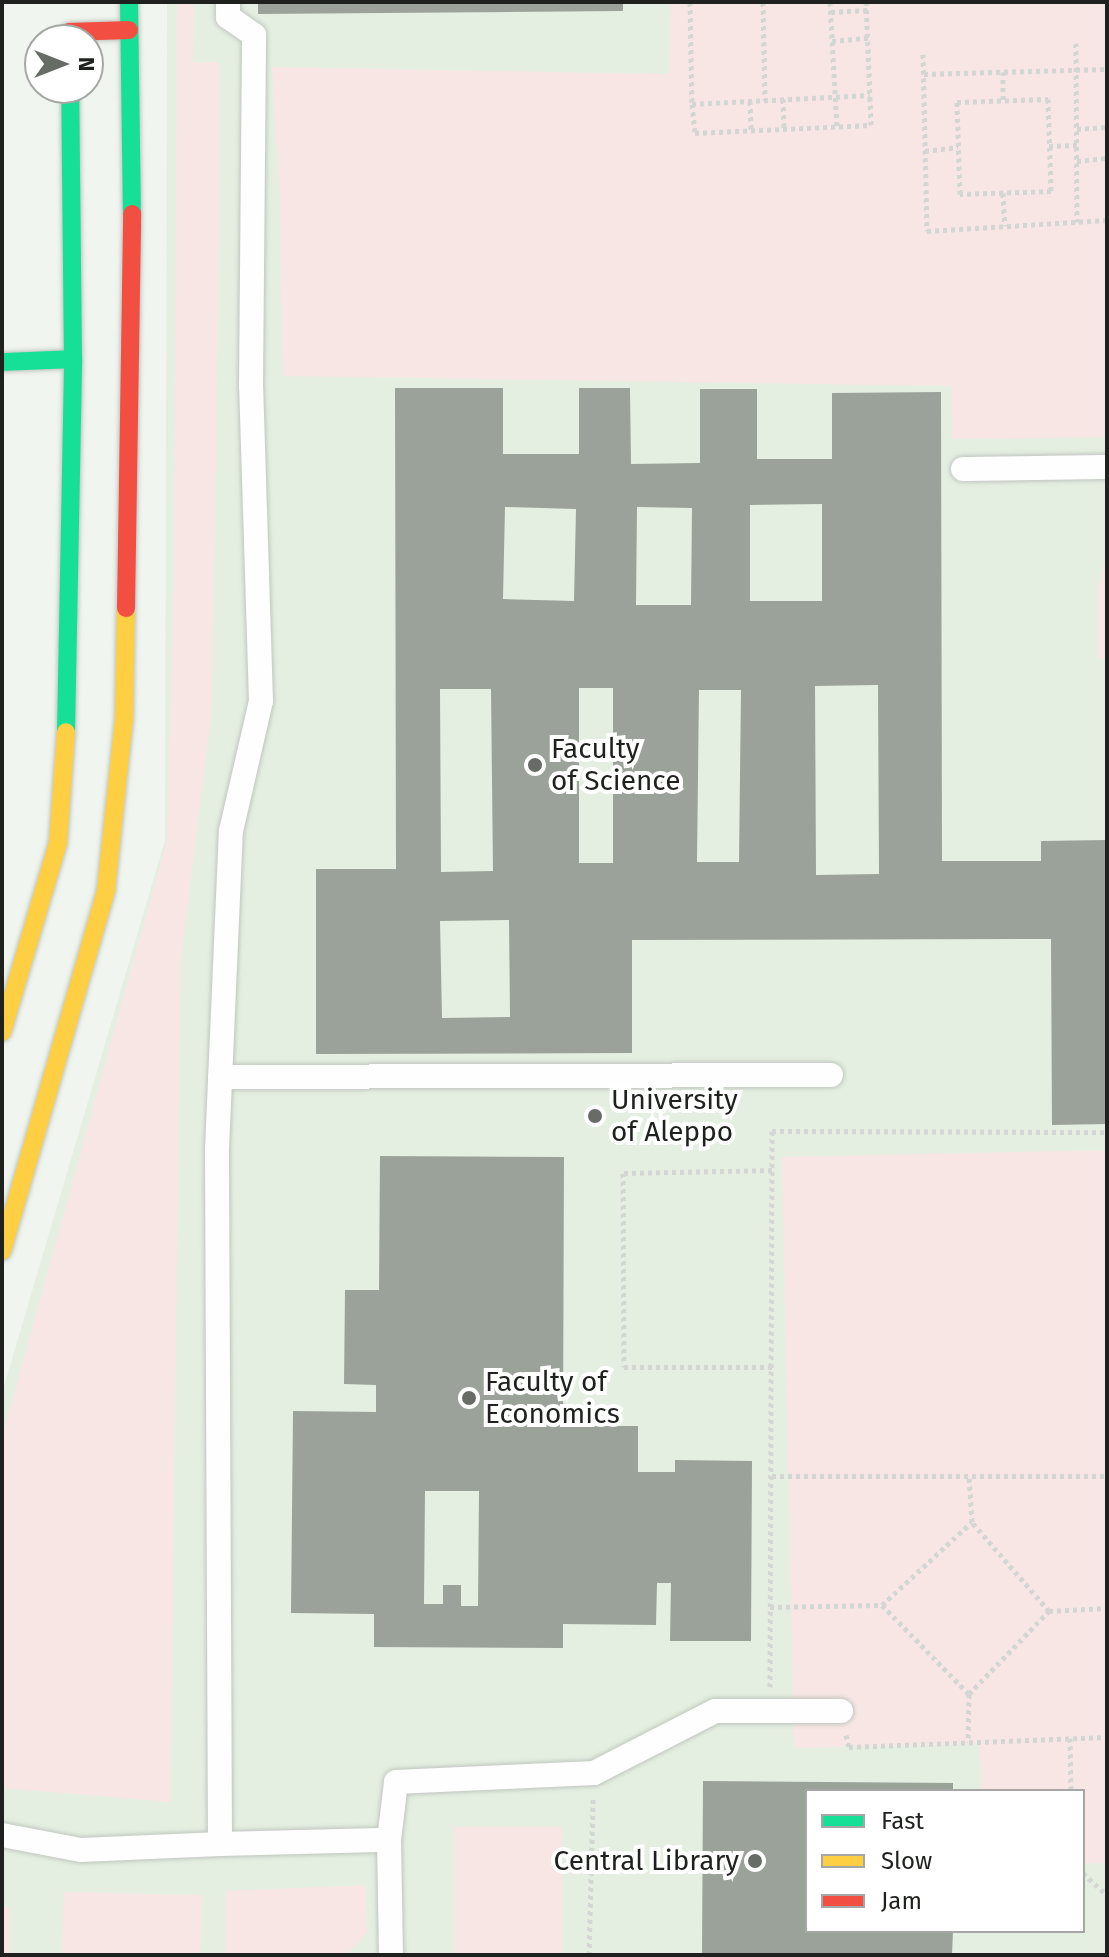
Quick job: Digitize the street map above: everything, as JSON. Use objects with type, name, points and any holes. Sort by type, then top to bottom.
[{"type":"main road","points":[[2,1251],[106,890],[124,718],[133,307],[129,2]]},
{"type":"main road","points":[[104,30],[129,30]]},
{"type":"main road","points":[[2,1032],[58,843],[69,683],[73,359],[70,104]]},
{"type":"main road","points":[[2,362],[73,359]]},
{"type":"street","points":[[220,1844],[220,1077],[231,831],[261,701],[251,386],[254,35],[228,17],[228,2]]},
{"type":"street","points":[[963,469],[1107,467]]},
{"type":"street","points":[[220,1077],[831,1075]]},
{"type":"street","points":[[391,1955],[389,1840],[396,1782],[594,1773],[715,1711],[841,1711]]},
{"type":"street","points":[[2,1835],[81,1850],[389,1840]]},
{"type":"path","points":[[690,2],[695,133],[871,125],[866,2]]},
{"type":"path","points":[[763,2],[765,100]]},
{"type":"path","points":[[830,2],[837,126]]},
{"type":"path","points":[[831,12],[867,10]]},
{"type":"path","points":[[832,41],[868,38]]},
{"type":"path","points":[[1076,43],[1077,222]]},
{"type":"path","points":[[923,54],[927,231],[1107,220]]},
{"type":"path","points":[[924,74],[1107,69]]},
{"type":"path","points":[[1003,72],[1003,101]]},
{"type":"path","points":[[692,104],[870,95]]},
{"type":"path","points":[[783,99],[784,129]]},
{"type":"path","points":[[1048,99],[1049,146],[1051,191],[960,194],[957,102],[1048,99]]},
{"type":"path","points":[[750,101],[751,131]]},
{"type":"path","points":[[1077,129],[1107,127]]},
{"type":"path","points":[[1049,146],[1077,145]]},
{"type":"path","points":[[925,151],[958,147]]},
{"type":"path","points":[[1077,161],[1107,158]]},
{"type":"path","points":[[1003,193],[1005,226]]},
{"type":"path","points":[[770,1711],[772,1131],[1107,1132]]},
{"type":"path","points":[[772,1170],[623,1173],[624,1367],[772,1367]]},
{"type":"path","points":[[969,1475],[972,1522],[1049,1611]]},
{"type":"path","points":[[772,1476],[1107,1476]]},
{"type":"path","points":[[770,1607],[882,1605],[972,1522]]},
{"type":"path","points":[[882,1605],[969,1694]]},
{"type":"path","points":[[968,1742],[969,1694],[1049,1611],[1107,1608]]},
{"type":"path","points":[[841,1711],[849,1747],[1107,1737]]},
{"type":"path","points":[[1070,1738],[1071,1789]]},
{"type":"path","points":[[589,1955],[594,1773]]},
{"type":"path","points":[[1085,1875],[1107,1895]]},
{"type":"shaded area","name":"University of Aleppo","points":[[167,2],[1107,2],[1107,1955],[2,1955],[2,1393],[165,840]]},
{"type":"shaded area","points":[[177,2],[194,2],[193,62],[219,62],[219,239],[212,709],[181,959],[170,1802],[2,1788],[2,1438],[167,840],[174,582]]},
{"type":"shaded area","points":[[671,2],[1107,2],[1107,437],[952,439],[951,386],[283,376],[280,201],[272,67],[669,74]]},
{"type":"shaded area","points":[[1107,548],[1107,659],[1098,659],[1098,590]]},
{"type":"shaded area","points":[[1107,1150],[1107,1863],[1085,1864],[1085,1789],[981,1789],[980,1744],[794,1748],[782,1157]]},
{"type":"shaded area","points":[[454,1827],[562,1827],[562,1955],[454,1955]]},
{"type":"shaded area","points":[[366,1885],[367,1933],[347,1955],[226,1955],[226,1891]]},
{"type":"shaded area","points":[[64,1892],[202,1895],[201,1955],[62,1955]]},
{"type":"shaded area","points":[[2,1907],[10,1907],[10,1955],[2,1955]]},
{"type":"building","points":[[258,2],[623,2],[623,11],[258,14]]},
{"type":"building","name":"Faculty of Science","points":[[395,388],[503,388],[503,454],[579,454],[579,388],[630,388],[631,464],[700,463],[700,389],[757,389],[757,459],[832,459],[832,393],[941,392],[942,861],[1041,861],[1041,841],[1107,840],[1107,1124],[1052,1125],[1051,939],[632,940],[632,1053],[316,1054],[316,869],[396,869]],"holes":[[[822,504],[822,601],[750,601],[750,505]],[[505,507],[576,509],[574,601],[503,599]],[[637,507],[692,508],[691,605],[636,605]],[[878,685],[879,874],[816,875],[815,686]],[[579,688],[613,688],[613,863],[579,863]],[[440,689],[491,689],[493,871],[441,872]],[[699,690],[741,690],[739,862],[697,862]],[[509,920],[510,1017],[442,1018],[440,921]]]},
{"type":"building","name":"Faculty of Economics","points":[[380,1156],[564,1157],[563,1426],[638,1426],[638,1472],[675,1472],[675,1460],[752,1461],[751,1641],[670,1641],[671,1583],[657,1583],[656,1625],[563,1624],[563,1648],[374,1647],[374,1614],[291,1613],[293,1411],[376,1412],[376,1385],[344,1384],[345,1290],[379,1290]],"holes":[[[425,1491],[479,1491],[478,1606],[461,1606],[461,1585],[443,1585],[443,1604],[424,1604]]]},
{"type":"building","name":"Central Library","points":[[703,1781],[953,1783],[953,1789],[805,1789],[805,1933],[953,1933],[952,1955],[702,1955]]},
{"type":"traffic: fast","points":[[129,2],[132,214]]},
{"type":"traffic: fast","points":[[66,732],[73,359],[70,104]]},
{"type":"traffic: fast","points":[[2,362],[73,359]]},
{"type":"traffic: slow","points":[[2,1251],[106,890],[124,718],[126,608]]},
{"type":"traffic: slow","points":[[2,1032],[58,843],[66,732]]},
{"type":"traffic: jam","points":[[104,31],[129,30]]},
{"type":"traffic: jam","points":[[126,608],[132,214]]},
{"type":"place","name":"Faculty of Science","points":[[535,765]]},
{"type":"place","name":"University of Aleppo","points":[[595,1116]]},
{"type":"place","name":"Faculty of Economics","points":[[469,1398]]},
{"type":"place","name":"Central Library","points":[[755,1861]]}]
